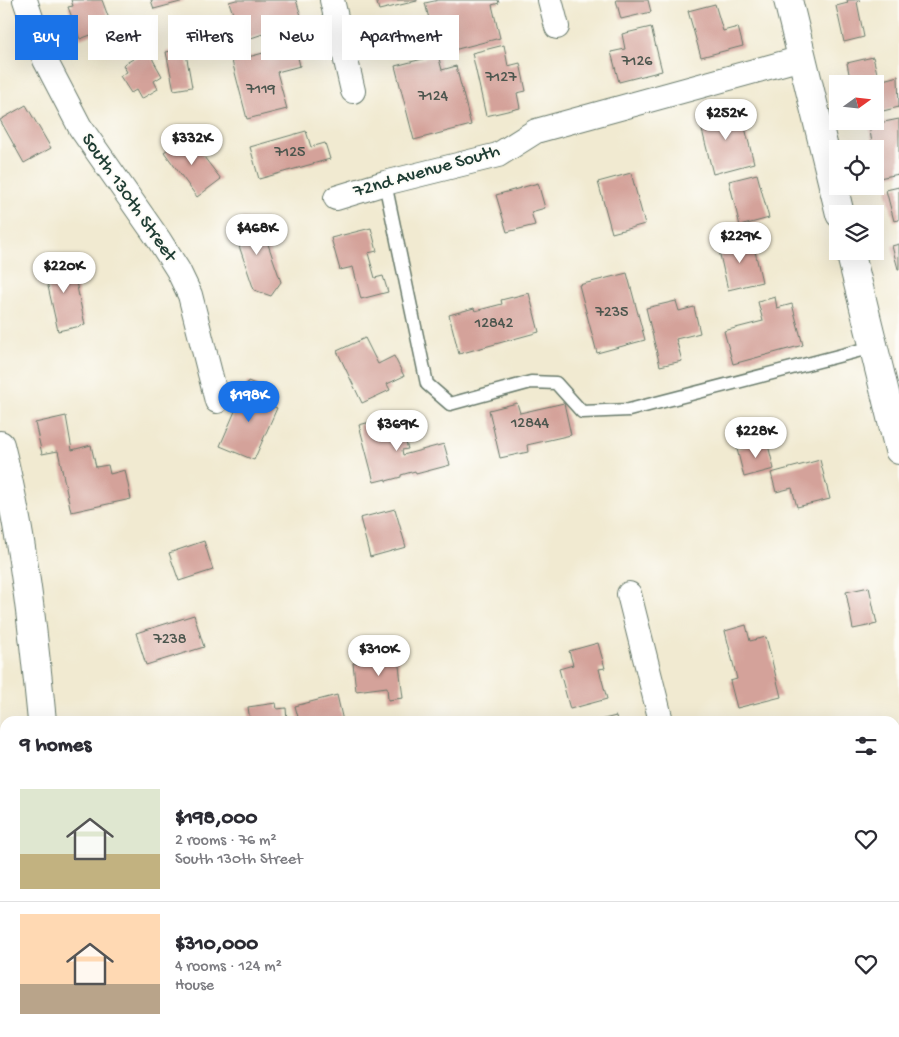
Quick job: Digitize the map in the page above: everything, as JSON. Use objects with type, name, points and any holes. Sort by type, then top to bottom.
[{"type":"street","name":"South 130th Street","points":[[25,0],[45,60],[80,127],[159,240],[186,286],[190,295],[217,401]]},
{"type":"street","points":[[332,0],[353,91]]},
{"type":"street","points":[[550,0],[557,27]]},
{"type":"street","points":[[788,0],[838,205]]},
{"type":"street","name":"72nd Avenue South","points":[[336,198],[385,183],[498,155],[536,131],[802,58]]},
{"type":"street","points":[[852,260],[899,450]]},
{"type":"street","points":[[0,445],[19,534],[41,716]]},
{"type":"street","points":[[629,594],[660,716]]},
{"type":"lane","points":[[385,183],[427,384],[450,404],[531,382],[556,383],[582,412],[629,410],[873,347]]},
{"type":"building","points":[[71,0],[102,0],[108,15],[88,15],[88,36],[80,39],[78,34],[78,15],[71,15],[68,7],[73,6]]},
{"type":"building","points":[[151,0],[184,0],[184,1],[154,9]]},
{"type":"building","points":[[236,0],[296,0],[301,15],[261,15],[261,35],[251,38],[251,15],[233,15],[229,2]]},
{"type":"building","points":[[376,0],[417,0],[417,1],[379,10]]},
{"type":"building","points":[[439,0],[498,0],[499,3],[492,5],[500,38],[459,49],[459,15],[428,15],[425,3]]},
{"type":"building","points":[[616,0],[648,0],[651,12],[621,19]]},
{"type":"building","points":[[847,0],[860,0],[857,2],[864,37],[844,42],[836,6],[848,3]]},
{"type":"building","points":[[715,4],[723,31],[738,27],[743,46],[701,57],[688,11]]},
{"type":"building","points":[[651,27],[662,71],[619,82],[611,52],[625,49],[622,34]]},
{"type":"building","points":[[504,45],[508,66],[520,63],[526,91],[517,93],[520,108],[486,116],[472,53]]},
{"type":"building","points":[[166,52],[168,52],[168,60],[187,60],[192,87],[174,90]]},
{"type":"building","points":[[261,54],[261,60],[299,60],[300,66],[277,72],[287,109],[247,119],[232,61],[251,60],[251,56]]},
{"type":"building","points":[[873,57],[878,75],[849,75],[847,63]]},
{"type":"building","points":[[131,60],[153,60],[162,76],[154,81],[158,89],[141,99],[136,90],[131,93],[120,76],[127,72],[123,65]]},
{"type":"building","points":[[418,60],[439,60],[442,70],[456,66],[471,125],[414,140],[395,66]]},
{"type":"building","points":[[898,76],[899,107],[884,111],[884,80]]},
{"type":"building","points":[[26,105],[51,148],[24,163],[0,120]]},
{"type":"building","points":[[740,108],[754,163],[713,174],[699,118]]},
{"type":"building","points":[[899,119],[899,174],[884,177],[884,140],[872,140],[870,130],[884,130],[884,122]]},
{"type":"building","points":[[306,131],[311,147],[325,143],[330,159],[259,179],[250,147]]},
{"type":"building","points":[[187,135],[221,179],[197,197],[164,152]]},
{"type":"building","points":[[631,173],[645,224],[612,233],[598,182]]},
{"type":"building","points":[[757,174],[769,218],[740,226],[729,181]]},
{"type":"building","points":[[538,183],[545,208],[531,212],[535,225],[507,232],[496,195]]},
{"type":"building","points":[[899,187],[899,220],[894,221],[886,190]]},
{"type":"building","points":[[243,218],[260,221],[281,282],[271,296],[254,290],[234,231]]},
{"type":"building","points":[[371,228],[377,251],[368,253],[375,278],[383,276],[388,292],[361,299],[353,267],[340,270],[331,238]]},
{"type":"building","points":[[752,238],[762,282],[728,290],[718,246]]},
{"type":"building","points":[[899,244],[899,269],[898,269],[892,246]]},
{"type":"building","points":[[71,258],[85,325],[58,331],[43,264]]},
{"type":"building","points":[[627,273],[645,340],[597,353],[579,285]]},
{"type":"building","points":[[529,293],[539,332],[459,354],[449,315],[474,308],[475,311],[502,304],[501,300]]},
{"type":"building","points":[[775,297],[777,308],[792,304],[803,345],[733,364],[724,331],[763,321],[758,302]]},
{"type":"building","points":[[676,301],[679,311],[694,307],[700,333],[676,339],[682,361],[660,366],[646,308]]},
{"type":"building","points":[[365,338],[378,364],[394,356],[404,376],[387,384],[390,390],[362,403],[337,351]]},
{"type":"building","points":[[248,381],[265,388],[259,401],[277,408],[254,460],[220,446]]},
{"type":"building","points":[[517,403],[520,413],[564,403],[571,435],[527,445],[528,452],[500,458],[489,410]]},
{"type":"building","points":[[66,416],[72,450],[91,445],[96,467],[108,465],[110,474],[125,470],[131,499],[71,512],[58,451],[42,454],[35,423]]},
{"type":"building","points":[[393,416],[399,439],[404,437],[408,449],[402,450],[403,455],[444,444],[450,465],[416,474],[415,471],[401,475],[401,477],[374,482],[359,425]]},
{"type":"building","points":[[767,441],[774,469],[744,477],[737,449]]},
{"type":"building","points":[[820,460],[830,499],[797,507],[792,488],[776,492],[771,473]]},
{"type":"building","points":[[395,509],[406,547],[370,557],[360,518]]},
{"type":"building","points":[[204,541],[213,570],[179,581],[169,553]]},
{"type":"building","points":[[869,587],[877,624],[853,629],[846,592]]},
{"type":"building","points":[[194,615],[204,647],[146,665],[136,633]]},
{"type":"building","points":[[746,625],[750,641],[766,637],[781,697],[737,708],[730,681],[737,679],[725,631]]},
{"type":"building","points":[[598,643],[605,668],[599,669],[607,699],[570,709],[559,669],[573,665],[569,651]]},
{"type":"building","points":[[398,658],[403,698],[388,700],[387,687],[356,691],[353,663]]},
{"type":"building","points":[[337,695],[342,716],[298,716],[295,706]]},
{"type":"building","points":[[276,703],[277,709],[286,708],[287,716],[249,716],[248,707]]}]
